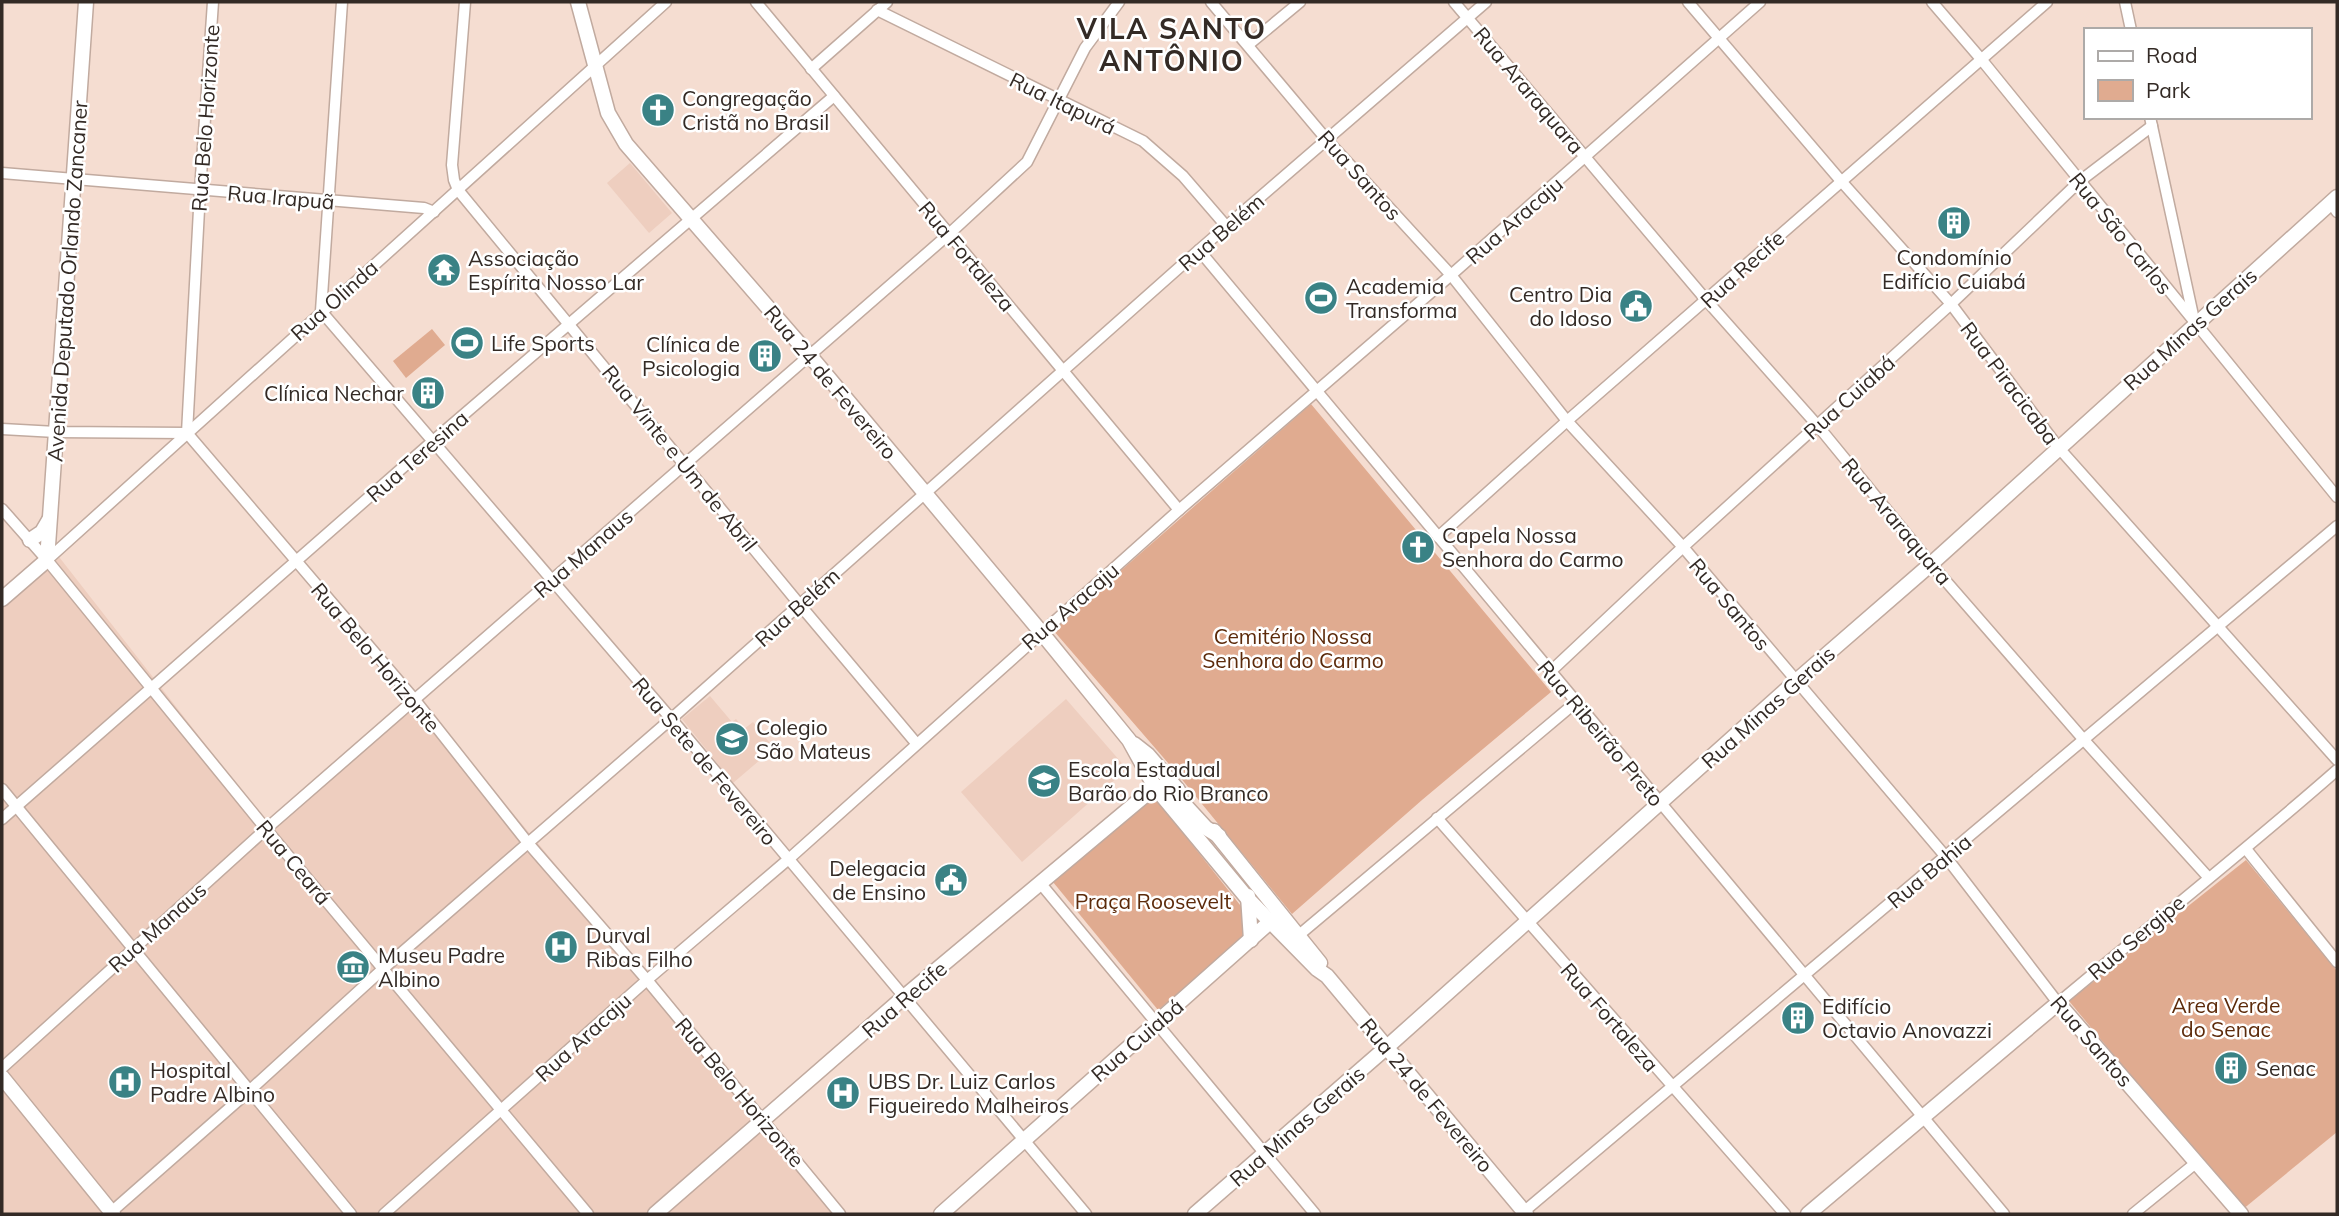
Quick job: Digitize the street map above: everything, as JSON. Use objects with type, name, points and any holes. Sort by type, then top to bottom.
[{"type":"main road","name":"Avenida Deputado Orlando Zancaner","points":[[47,560],[86,2]]},
{"type":"main road","name":"Rua 24 de Fevereiro","points":[[578,2],[608,113],[617,130],[1041,632],[1129,740],[1155,787],[1248,899],[1327,976],[1523,1213]]},
{"type":"main road","name":"Rua Minas Gerais","points":[[1195,1214],[1931,564],[2195,324],[2335,204]]},
{"type":"main road","points":[[30,540],[42,531],[50,519]]},
{"type":"main road","name":"Rua Olinda","points":[[2,599],[47,560]]},
{"type":"main road","name":"Rua 24 de Fevereiro","points":[[1129,740],[1148,755],[1219,836],[1322,964],[1327,976]]},
{"type":"main road","points":[[1155,787],[1171,790],[1206,828],[1219,836]]},
{"type":"main road","name":"Rua Recife","points":[[656,1214],[904,998],[1155,787]]},
{"type":"main road","points":[[1247,871],[1251,940]]},
{"type":"main road","points":[[1275,926],[1292,935],[1299,935]]},
{"type":"main road","name":"Rua Cuiabá","points":[[941,1214],[1251,940],[1275,926]]},
{"type":"main road","name":"Rua Sergipe","points":[[1808,1214],[2059,1003]]},
{"type":"main road","name":"Rua Santos","points":[[2059,1003],[2241,1214]]},
{"type":"main road","points":[[2,1077],[111,1214]]},
{"type":"street","name":"Rua Belo Horizonte","points":[[214,2],[200,191],[187,433],[415,700],[528,843],[647,980],[840,1214]]},
{"type":"street","points":[[321,311],[342,2]]},
{"type":"street","points":[[458,190],[452,165],[466,2]]},
{"type":"street","name":"Rua Olinda","points":[[47,560],[666,2]]},
{"type":"street","name":"Rua Fortaleza","points":[[756,2],[1179,510]]},
{"type":"street","points":[[811,69],[887,2]]},
{"type":"street","name":"Rua Manaus","points":[[2,1068],[266,829],[810,356],[1027,162],[1085,48],[1119,2]]},
{"type":"street","name":"Rua Santos","points":[[1211,2],[1328,140],[1451,275],[1567,421],[1683,547],[1946,857],[2059,1003]]},
{"type":"street","points":[[1248,45],[1300,2]]},
{"type":"street","name":"Rua Araraquara","points":[[1454,2],[1707,301],[1818,426],[1931,564],[2208,877]]},
{"type":"street","name":"Rua Belém","points":[[111,1214],[384,968],[671,719],[1199,250],[1486,2]]},
{"type":"street","name":"Rua Piracicaba","points":[[1688,2],[1841,181],[1951,304],[2058,447],[2337,760]]},
{"type":"street","name":"Rua Aracaju","points":[[384,1214],[1179,510],[1586,157],[1760,2]]},
{"type":"street","name":"Rua São Carlos","points":[[1932,2],[1982,59],[2337,496]]},
{"type":"street","name":"Rua Recife","points":[[1438,537],[2047,2]]},
{"type":"street","points":[[2125,2],[2131,28]]},
{"type":"street","name":"Rua Itapurá","points":[[877,10],[1143,141],[1183,176],[1227,227]]},
{"type":"street","name":"Rua Teresina","points":[[2,819],[433,441],[834,96]]},
{"type":"street","points":[[2151,122],[2195,324]]},
{"type":"street","name":"Rua Cuiabá","points":[[1550,672],[1683,547],[1951,304],[2080,181],[2151,122]]},
{"type":"street","name":"Rua Irapuã","points":[[2,173],[424,208],[433,212]]},
{"type":"street","name":"Rua Vinte e Um de Abril","points":[[458,190],[916,743]]},
{"type":"street","name":"Rua Ribeirão Preto","points":[[1199,250],[2004,1214]]},
{"type":"street","name":"Rua Sete de Fevereiro","points":[[321,311],[671,719],[1086,1214]]},
{"type":"street","points":[[2,429],[187,433]]},
{"type":"street","name":"Rua Ceará","points":[[2,509],[588,1214]]},
{"type":"street","name":"Rua Bahia","points":[[1523,1213],[2337,526]]},
{"type":"street","points":[[1299,935],[1575,703]]},
{"type":"street","name":"Rua Sergipe","points":[[2059,1003],[2337,770]]},
{"type":"street","points":[[2,789],[351,1214]]},
{"type":"street","name":"Rua Fortaleza","points":[[1437,818],[1785,1214]]},
{"type":"street","points":[[2246,849],[2337,962]]},
{"type":"street","points":[[1041,884],[1315,1214]]},
{"type":"street","points":[[2133,1214],[2197,1162]]},
{"type":"shaded area","points":[[630,163],[672,213],[649,233],[607,183]]},
{"type":"shaded area","points":[[56,553],[270,827],[418,699],[846,1214],[2,1214],[2,599]]},
{"type":"shaded area","name":"Colegio São Mateus","points":[[710,696],[732,722],[736,719],[744,729],[753,722],[774,748],[733,783],[682,719]]},
{"type":"shaded area","name":"Escola Estadual Barão do Rio Branco","points":[[1066,699],[1127,769],[1022,862],[961,792]]},
{"type":"green space","points":[[432,329],[445,345],[406,378],[393,361]]},
{"type":"green space","name":"Cemitério Nossa Senhora do Carmo","points":[[1311,404],[1551,692],[1292,914],[1175,771],[1053,630]]},
{"type":"green space","name":"Praça Roosevelt","points":[[1153,795],[1244,910],[1242,941],[1158,1010],[1053,882]]},
{"type":"green space","name":"Area Verde do Senac","points":[[2246,860],[2337,971],[2337,1132],[2242,1210],[2069,1001]]},
{"type":"place","name":"Congregação Cristã no Brasil","points":[[658,110]]},
{"type":"place","name":"Condomínio Edifício Cuiabá","points":[[1954,223]]},
{"type":"place","name":"Associação Espírita Nosso Lar","points":[[444,270]]},
{"type":"place","name":"Academia Transforma","points":[[1321,298]]},
{"type":"place","name":"Centro Dia do Idoso","points":[[1636,306]]},
{"type":"place","name":"Life Sports","points":[[467,343]]},
{"type":"place","name":"Clínica de Psicologia","points":[[765,356]]},
{"type":"place","name":"Clínica Nechar","points":[[428,393]]},
{"type":"place","name":"Capela Nossa Senhora do Carmo","points":[[1418,547]]},
{"type":"place","name":"Colegio São Mateus","points":[[732,739]]},
{"type":"place","name":"Escola Estadual Barão do Rio Branco","points":[[1044,781]]},
{"type":"place","name":"Delegacia de Ensino","points":[[951,880]]},
{"type":"place","name":"Durval Ribas Filho","points":[[561,947]]},
{"type":"place","name":"Museu Padre Albino","points":[[353,967]]},
{"type":"place","name":"Edifício Octavio Anovazzi","points":[[1798,1018]]},
{"type":"place","name":"Senac","points":[[2231,1068]]},
{"type":"place","name":"Hospital Padre Albino","points":[[125,1082]]},
{"type":"place","name":"UBS Dr. Luiz Carlos Figueiredo Malheiros","points":[[843,1093]]},
{"type":"district","name":"VILA SANTO ANTÔNIO","points":[[1172,44]]}]
